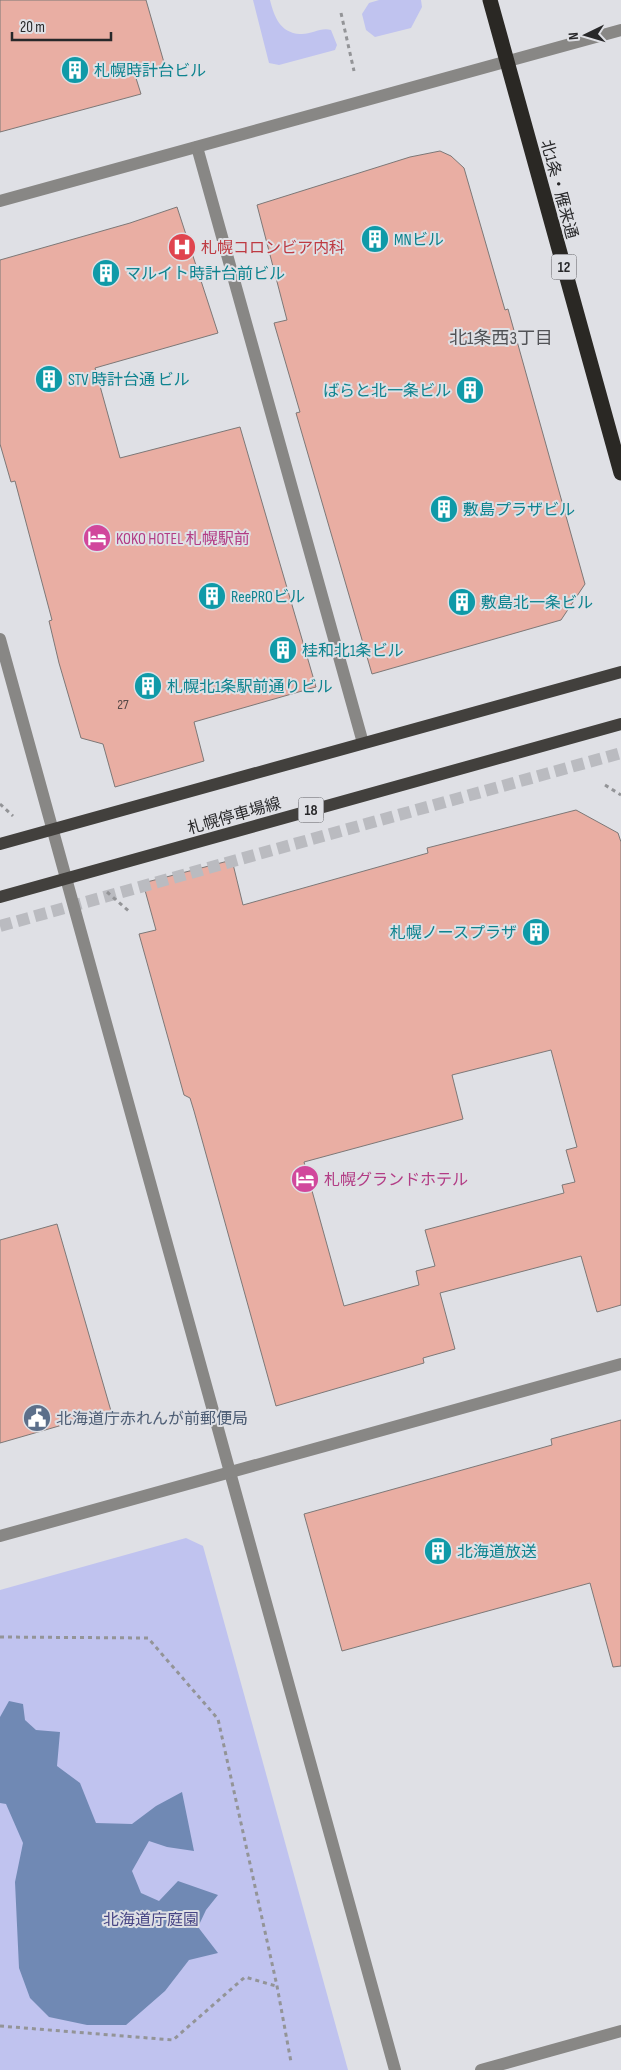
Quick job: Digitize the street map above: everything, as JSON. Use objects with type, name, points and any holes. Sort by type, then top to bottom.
[{"type":"highway","name":"北1条・雁来通","points":[[490,0],[621,473]]},
{"type":"main road","points":[[0,844],[621,672]]},
{"type":"main road","name":"札幌停車場線","points":[[0,897],[621,724]]},
{"type":"street","points":[[0,201],[621,30]]},
{"type":"street","points":[[197,147],[363,743]]},
{"type":"street","points":[[0,639],[231,1472],[394,2070]]},
{"type":"street","points":[[0,1536],[621,1364]]},
{"type":"street","points":[[481,2070],[621,2031]]},
{"type":"path","points":[[340,13],[354,71]]},
{"type":"path","points":[[605,785],[621,795]]},
{"type":"path","points":[[0,1637],[148,1638],[218,1719],[277,1986],[291,2062]]},
{"type":"path","points":[[0,2026],[4,2028],[173,2040],[245,1977],[277,1986]]},
{"type":"green space","points":[[253,0],[270,0],[276,18],[287,31],[304,34],[327,29],[331,30],[337,45],[335,50],[279,65],[269,63]]},
{"type":"green space","points":[[379,0],[421,0],[422,7],[411,28],[375,37],[366,30],[362,14],[369,3]]},
{"type":"green space","name":"北海道庁庭園","points":[[186,1538],[203,1546],[348,2070],[0,2070],[0,1590]]},
{"type":"shaded area","points":[[9,1701],[23,1704],[25,1720],[36,1730],[60,1732],[57,1766],[80,1783],[96,1823],[132,1824],[156,1806],[182,1792],[194,1851],[167,1847],[149,1841],[132,1871],[141,1893],[159,1901],[178,1881],[218,1895],[206,1910],[198,1927],[218,1953],[189,1960],[165,1991],[126,2025],[87,2025],[49,2017],[30,1998],[19,1968],[15,1882],[23,1843],[6,1804],[0,1803],[0,1717]]},
{"type":"building","name":"札幌時計台ビル","points":[[0,0],[146,0],[165,66],[135,75],[141,94],[0,132]]},
{"type":"building","points":[[440,151],[451,156],[464,168],[505,310],[508,309],[585,584],[561,620],[372,674],[296,413],[300,412],[274,323],[287,320],[257,205],[410,157]]},
{"type":"building","points":[[177,207],[218,333],[95,368],[120,458],[240,427],[316,687],[194,722],[204,761],[115,787],[103,744],[81,738],[59,663],[49,621],[52,620],[15,481],[11,482],[0,444],[0,260],[130,223]]},
{"type":"building","points":[[576,810],[618,833],[621,842],[621,1305],[597,1312],[581,1256],[440,1293],[455,1349],[423,1358],[424,1363],[276,1406],[194,1111],[190,1098],[184,1095],[139,934],[156,930],[143,883],[232,860],[243,905],[428,853],[427,848]],"holes":[[[551,1050],[577,1147],[566,1150],[575,1182],[562,1185],[564,1193],[425,1230],[435,1266],[416,1271],[419,1285],[344,1306],[304,1162],[463,1119],[452,1075]]]},
{"type":"building","points":[[57,1224],[111,1411],[0,1443],[0,1240]]},
{"type":"building","name":"北海道放送","points":[[621,1420],[621,1666],[613,1667],[590,1583],[342,1651],[304,1514],[552,1445],[551,1439]]},
{"type":"tunnel","points":[[0,926],[621,753]]},
{"type":"place","name":"札幌時計台ビル","points":[[75,70]]},
{"type":"place","name":"MNビル","points":[[375,239]]},
{"type":"place","name":"札幌コロンビア内科","points":[[182,247]]},
{"type":"place","name":"マルイト時計台前ビル","points":[[106,273]]},
{"type":"place","name":"STV 時計台通 ビル","points":[[49,379]]},
{"type":"place","name":"ばらと北一条ビル","points":[[470,390]]},
{"type":"place","name":"敷島プラザビル","points":[[444,509]]},
{"type":"place","name":"KOKO HOTEL 札幌駅前","points":[[97,538]]},
{"type":"place","name":"ReePROビル","points":[[212,596]]},
{"type":"place","name":"敷島北一条ビル","points":[[462,602]]},
{"type":"place","name":"桂和北1条ビル","points":[[283,650]]},
{"type":"place","name":"札幌北1条駅前通りビル","points":[[148,686]]},
{"type":"place","name":"札幌ノースプラザ","points":[[536,932]]},
{"type":"place","name":"札幌グランドホテル","points":[[305,1179]]},
{"type":"place","name":"北海道庁赤れんが前郵便局","points":[[37,1418]]},
{"type":"place","name":"北海道放送","points":[[438,1551]]},
{"type":"district","name":"北1条西3丁目","points":[[501,338]]}]
